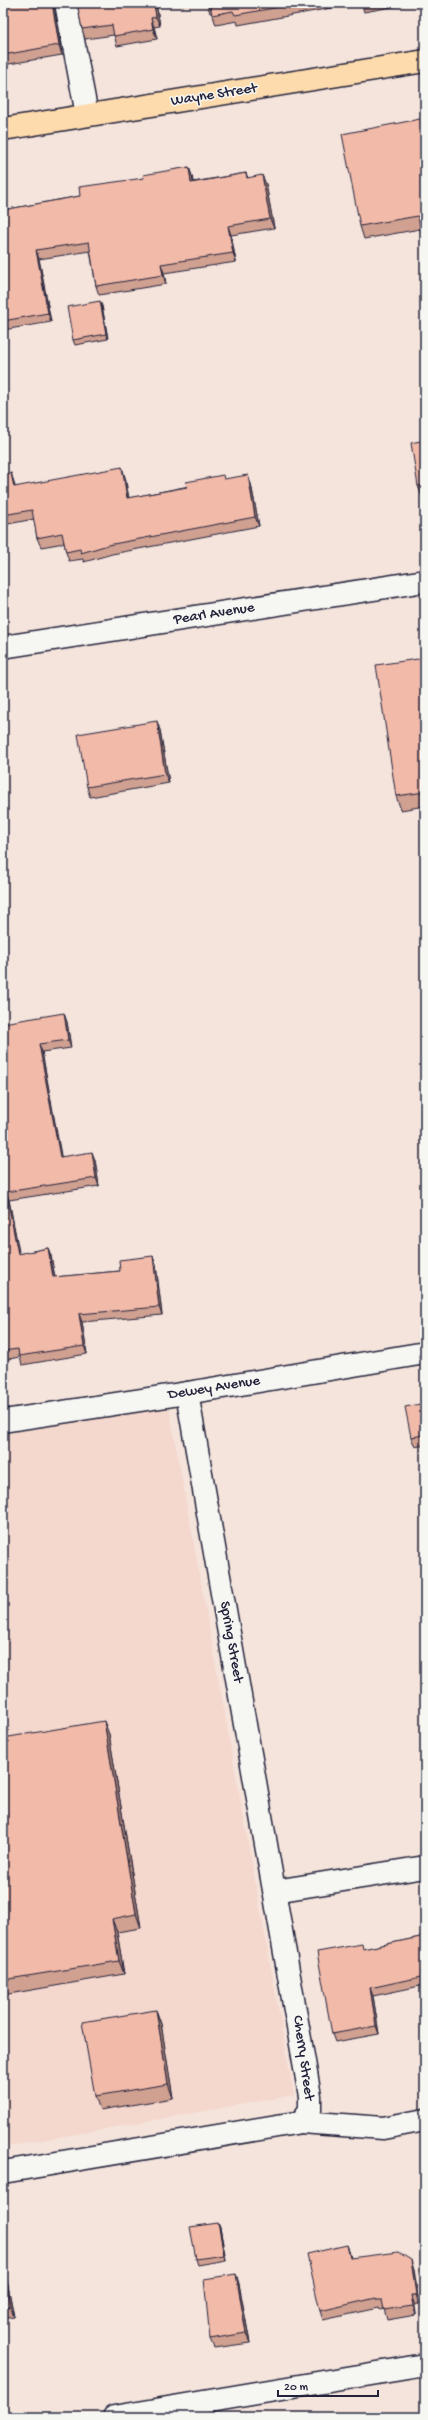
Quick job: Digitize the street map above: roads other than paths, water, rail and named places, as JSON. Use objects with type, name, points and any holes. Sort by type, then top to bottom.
[{"type":"main road","name":"Wayne Street","points":[[3,128],[425,61]]},
{"type":"street","points":[[66,3],[87,115]]},
{"type":"street","name":"Pearl Avenue","points":[[3,647],[425,581]]},
{"type":"street","name":"Dewey Avenue","points":[[3,1421],[188,1393],[425,1353]]},
{"type":"street","name":"Spring Street","points":[[188,1393],[275,1891]]},
{"type":"street","points":[[275,1891],[425,1867]]},
{"type":"street","name":"Cherry Street","points":[[3,2172],[301,2122],[310,2110],[310,2096],[275,1891]]},
{"type":"street","points":[[301,2122],[383,2128],[425,2120]]},
{"type":"street","points":[[114,2417],[425,2365]]}]
